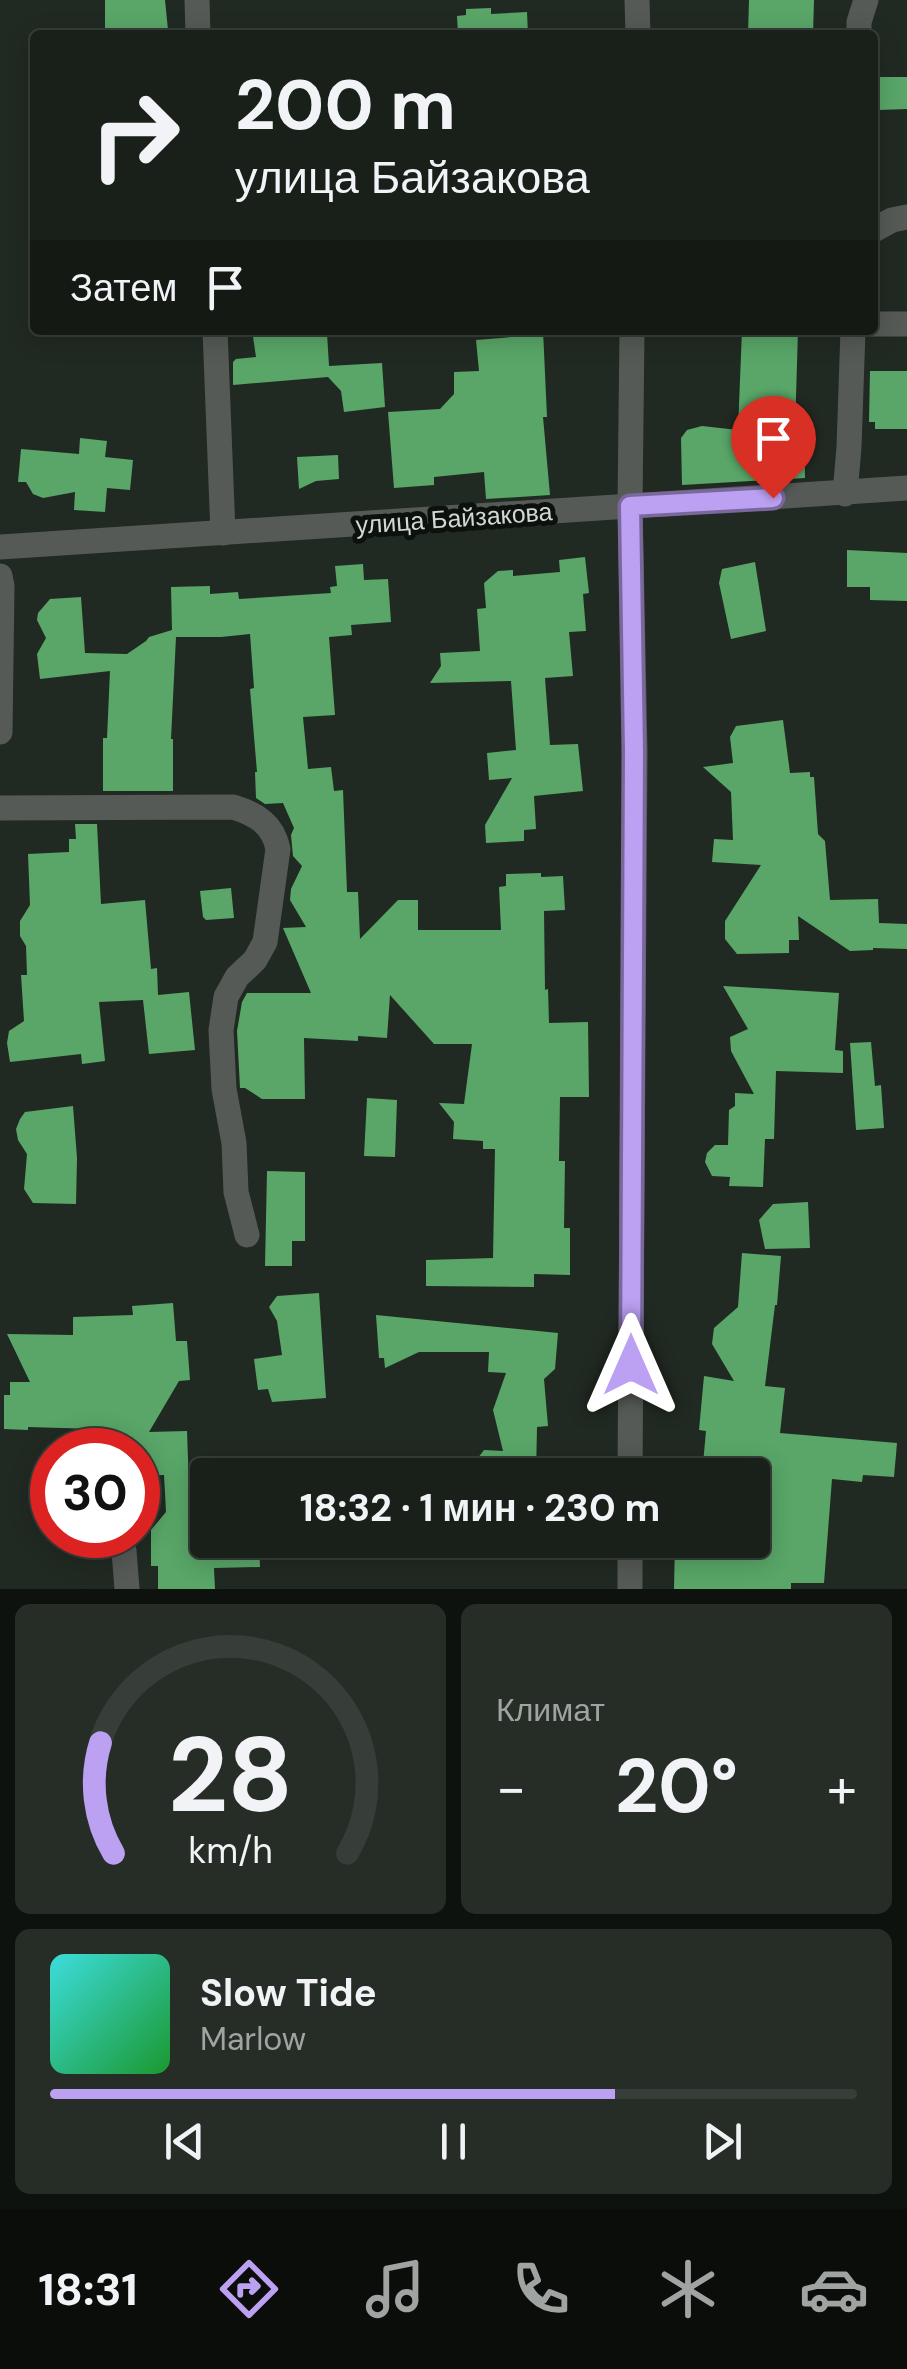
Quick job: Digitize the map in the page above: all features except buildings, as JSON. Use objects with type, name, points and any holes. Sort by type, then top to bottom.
[{"type":"street","points":[[197,0],[198,30]]},
{"type":"street","points":[[638,0],[638,30]]},
{"type":"street","points":[[859,30],[866,0]]},
{"type":"street","points":[[878,228],[907,217]]},
{"type":"street","points":[[878,324],[907,324]]},
{"type":"street","points":[[215,335],[222,533]]},
{"type":"street","points":[[630,1458],[632,335]]},
{"type":"street","points":[[845,494],[853,335]]},
{"type":"street","name":"улица Байзакова","points":[[0,547],[907,488]]},
{"type":"street","points":[[0,576],[0,732]]},
{"type":"street","points":[[0,808],[233,808],[260,818],[276,836],[278,849],[265,942],[226,998],[221,1030],[236,1192],[246,1235]]},
{"type":"street","points":[[124,1558],[127,1589]]},
{"type":"street","points":[[630,1558],[630,1589]]},
{"type":"route","points":[[631,1365],[634,751],[630,506],[773,498]]}]
